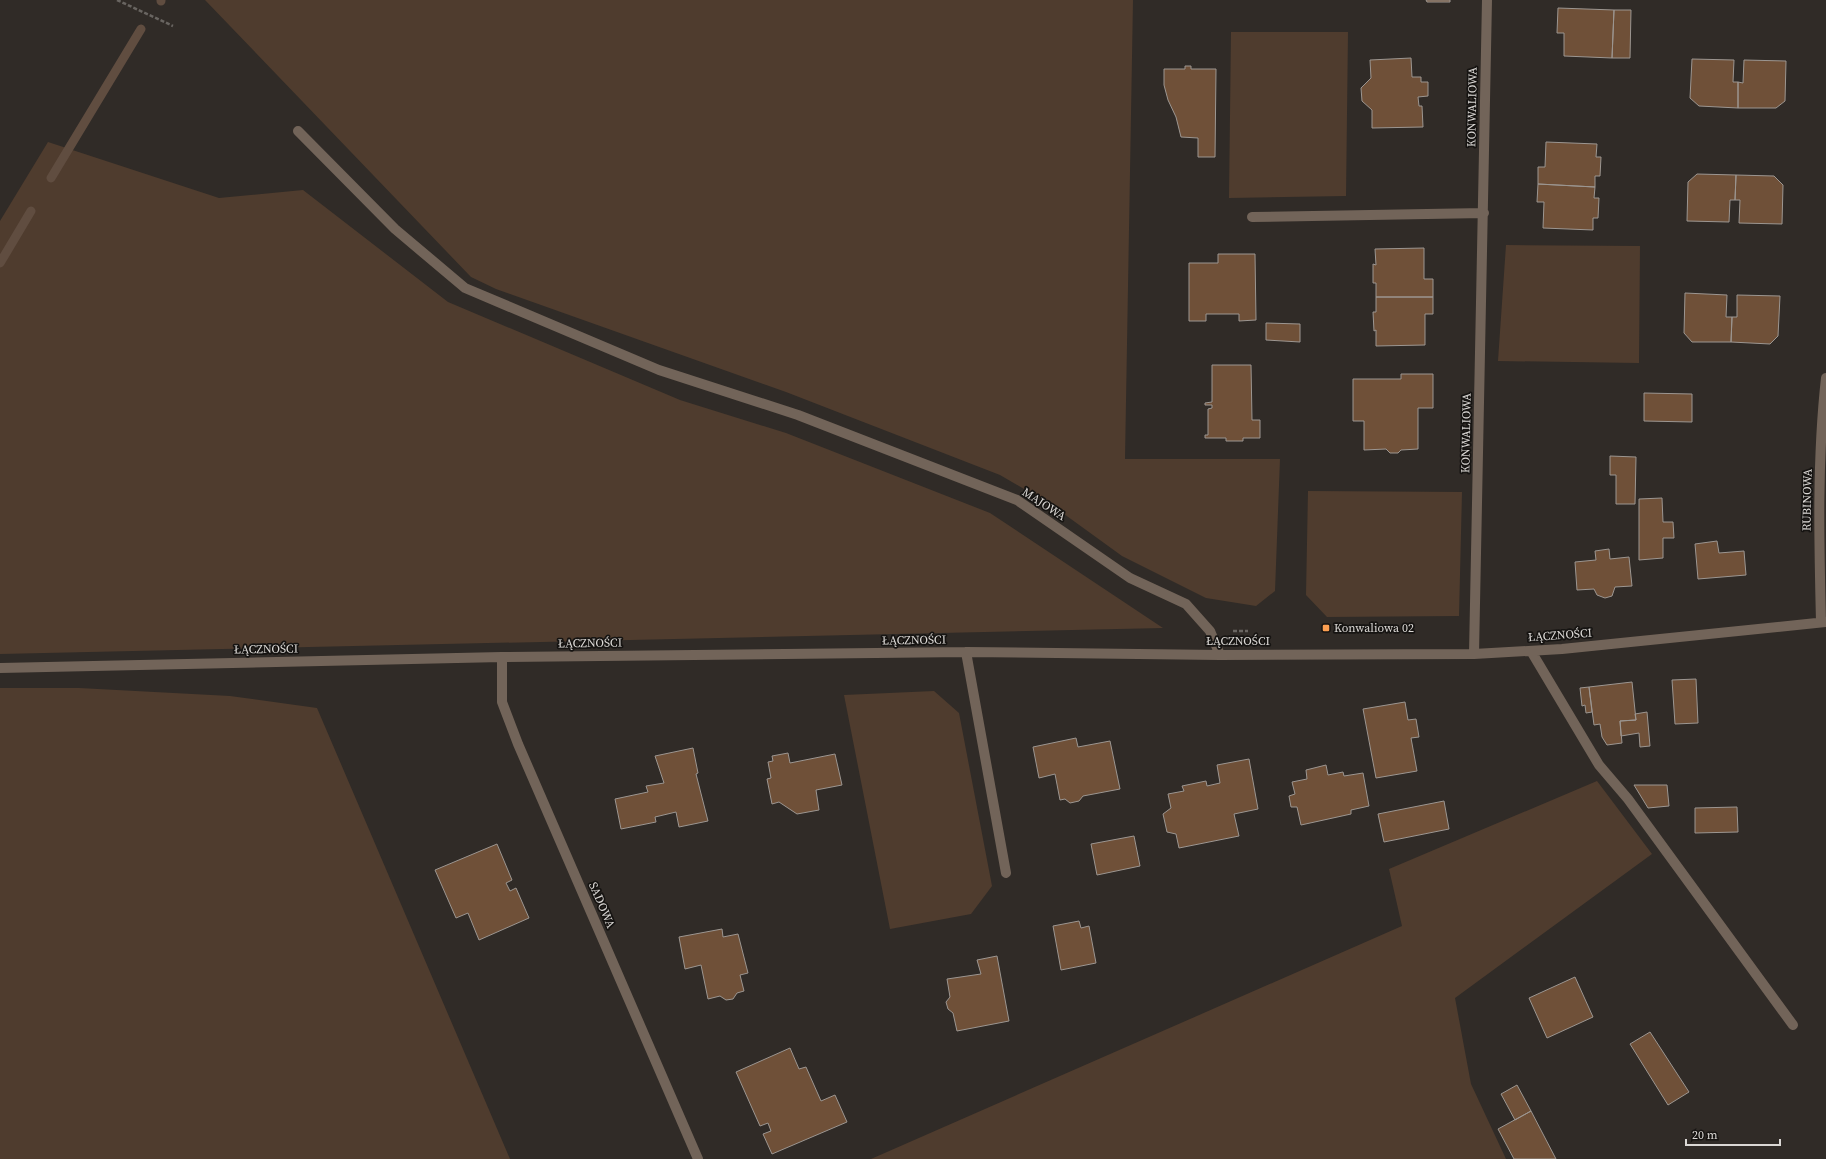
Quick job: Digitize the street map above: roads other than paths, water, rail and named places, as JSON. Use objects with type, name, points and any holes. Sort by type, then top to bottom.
[{"type":"street","name":"KONWALIOWA","points":[[1474,654],[1484,214],[1487,0]]},
{"type":"street","name":"MAJOWA","points":[[298,131],[394,229],[465,288],[659,370],[798,415],[1017,500],[1130,578],[1186,604],[1210,631],[1220,655]]},
{"type":"street","points":[[1252,216],[1484,214]]},
{"type":"street","name":"RUBINOWA","points":[[1823,622],[1819,524],[1823,403],[1826,378]]},
{"type":"street","name":"ŁĄCZNOŚCI","points":[[0,668],[502,657],[966,652],[1220,655],[1474,654],[1562,649],[1823,622]]},
{"type":"street","points":[[1531,651],[1599,765],[1628,799],[1793,1025]]},
{"type":"street","points":[[966,652],[1006,873]]},
{"type":"street","name":"SADOWA","points":[[502,657],[502,702],[518,744],[698,1159]]},
{"type":"waterway","points":[[51,178],[141,29]]},
{"type":"waterway","points":[[0,263],[31,211]]},
{"type":"place","name":"Konwaliowa 02","points":[[1326,628]]}]
